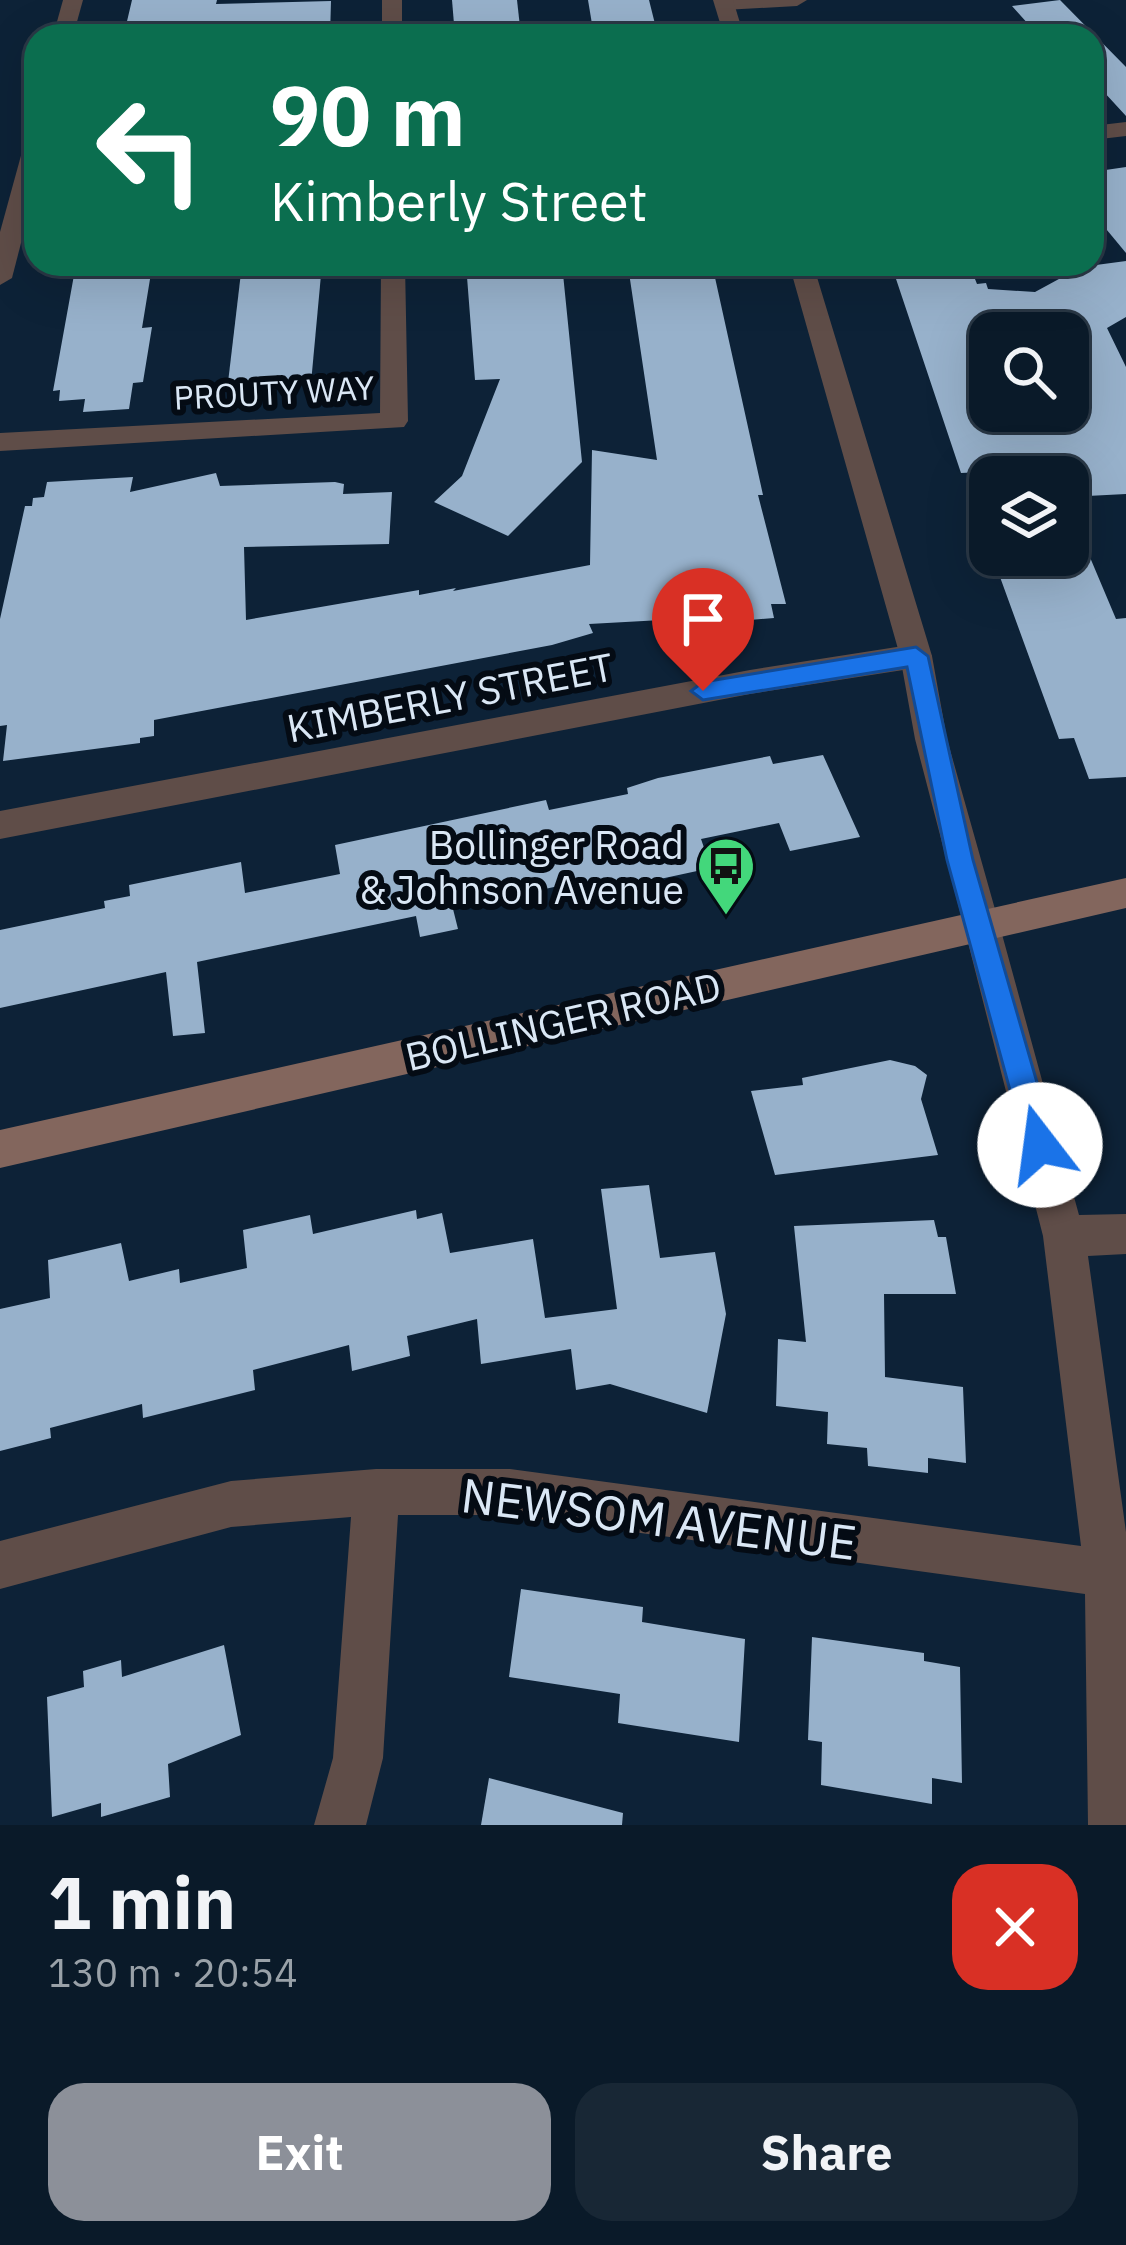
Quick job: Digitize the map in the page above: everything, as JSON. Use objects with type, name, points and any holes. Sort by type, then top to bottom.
[{"type":"main road","name":"BOLLINGER ROAD","points":[[0,1149],[1126,893]]},
{"type":"street","points":[[724,2],[797,0]]},
{"type":"street","points":[[0,278],[24,187]]},
{"type":"street","name":"PROUTY WAY","points":[[0,442],[394,422],[394,276]]},
{"type":"street","points":[[805,276],[916,656],[935,759],[1064,1236],[1108,1573],[1114,1825]]},
{"type":"street","name":"KIMBERLY STREET","points":[[0,825],[750,682],[916,656]]},
{"type":"street","points":[[1064,1236],[1126,1234]]},
{"type":"street","points":[[340,1825],[358,1758],[376,1492]]},
{"type":"street","name":"NEWSOM AVENUE","points":[[0,1565],[231,1504],[376,1492],[510,1492],[1108,1573]]},
{"type":"building","points":[[132,0],[331,1],[330,24],[126,24]]},
{"type":"building","points":[[452,0],[517,0],[520,24],[454,24]]},
{"type":"building","points":[[588,0],[649,0],[655,24],[592,24]]},
{"type":"building","points":[[1060,0],[1084,24],[1028,24],[1012,6]]},
{"type":"building","points":[[1104,45],[1126,67],[1126,116],[1104,92]]},
{"type":"building","points":[[1126,167],[1126,253],[1104,226],[1104,170]]},
{"type":"building","points":[[1126,261],[1126,317],[1107,328],[1126,367],[1126,494],[1089,496],[1089,456],[969,456],[969,473],[961,473],[895,276],[974,276],[977,284],[986,283],[988,289],[1035,292],[1064,276],[1104,276],[1104,264]]},
{"type":"building","points":[[74,276],[151,276],[142,328],[152,327],[143,382],[133,383],[129,409],[83,412],[85,399],[59,401],[60,390],[53,391]]},
{"type":"building","points":[[241,276],[321,276],[311,383],[227,391]]},
{"type":"building","points":[[467,276],[563,276],[582,462],[508,536],[434,502],[462,476],[500,379],[475,380]]},
{"type":"building","points":[[629,276],[715,276],[763,495],[758,495],[786,604],[771,604],[774,618],[681,626],[680,619],[589,624],[593,633],[552,645],[154,720],[154,736],[140,738],[140,743],[3,761],[7,725],[0,726],[0,619],[25,506],[32,506],[33,498],[44,497],[47,482],[133,477],[130,492],[216,473],[220,486],[335,482],[344,484],[343,494],[392,492],[389,544],[244,547],[246,620],[419,590],[419,595],[456,588],[453,591],[590,565],[592,450],[657,460]]},
{"type":"building","points":[[1089,555],[1116,619],[1126,618],[1126,777],[1089,779],[1074,738],[1059,739],[1000,576],[1089,576]]},
{"type":"building","points":[[823,755],[860,837],[790,851],[779,823],[701,839],[711,868],[558,901],[554,887],[453,909],[458,929],[420,937],[416,916],[197,962],[205,1033],[173,1036],[166,972],[0,1008],[0,930],[105,908],[104,901],[130,896],[129,885],[241,862],[245,893],[340,874],[335,845],[546,800],[549,810],[628,794],[627,788],[658,778],[770,756],[773,764]]},
{"type":"building","points":[[890,1060],[915,1066],[927,1075],[921,1099],[938,1155],[775,1175],[751,1091],[803,1085],[802,1078]]},
{"type":"building","points":[[649,1185],[660,1258],[715,1252],[726,1314],[707,1413],[610,1384],[576,1390],[571,1349],[481,1364],[477,1319],[407,1336],[410,1356],[352,1371],[349,1345],[253,1370],[255,1390],[143,1418],[142,1404],[50,1428],[51,1438],[0,1451],[0,1309],[50,1298],[48,1260],[121,1243],[129,1281],[179,1269],[180,1283],[247,1268],[243,1230],[310,1215],[313,1234],[416,1210],[417,1219],[442,1213],[450,1253],[533,1239],[545,1318],[617,1309],[601,1189]]},
{"type":"building","points":[[934,1220],[938,1237],[946,1237],[956,1294],[884,1294],[885,1377],[963,1387],[966,1463],[928,1458],[928,1473],[868,1466],[867,1448],[827,1444],[828,1412],[776,1406],[778,1339],[806,1342],[794,1226]]},
{"type":"building","points":[[521,1589],[643,1607],[642,1622],[745,1639],[739,1742],[618,1723],[620,1694],[509,1677]]},
{"type":"building","points":[[812,1637],[924,1653],[924,1661],[960,1667],[962,1783],[932,1778],[932,1804],[821,1785],[822,1742],[808,1740]]},
{"type":"building","points":[[224,1645],[241,1735],[168,1764],[170,1797],[101,1817],[101,1803],[52,1817],[47,1697],[84,1687],[83,1671],[121,1660],[122,1677]]},
{"type":"building","points":[[489,1778],[623,1813],[622,1825],[481,1825]]},
{"type":"place","name":"Bollinger Road & Johnson Avenue","points":[[726,917]]},
{"type":"route","points":[[703,691],[916,656],[960,860],[1040,1145]]}]
